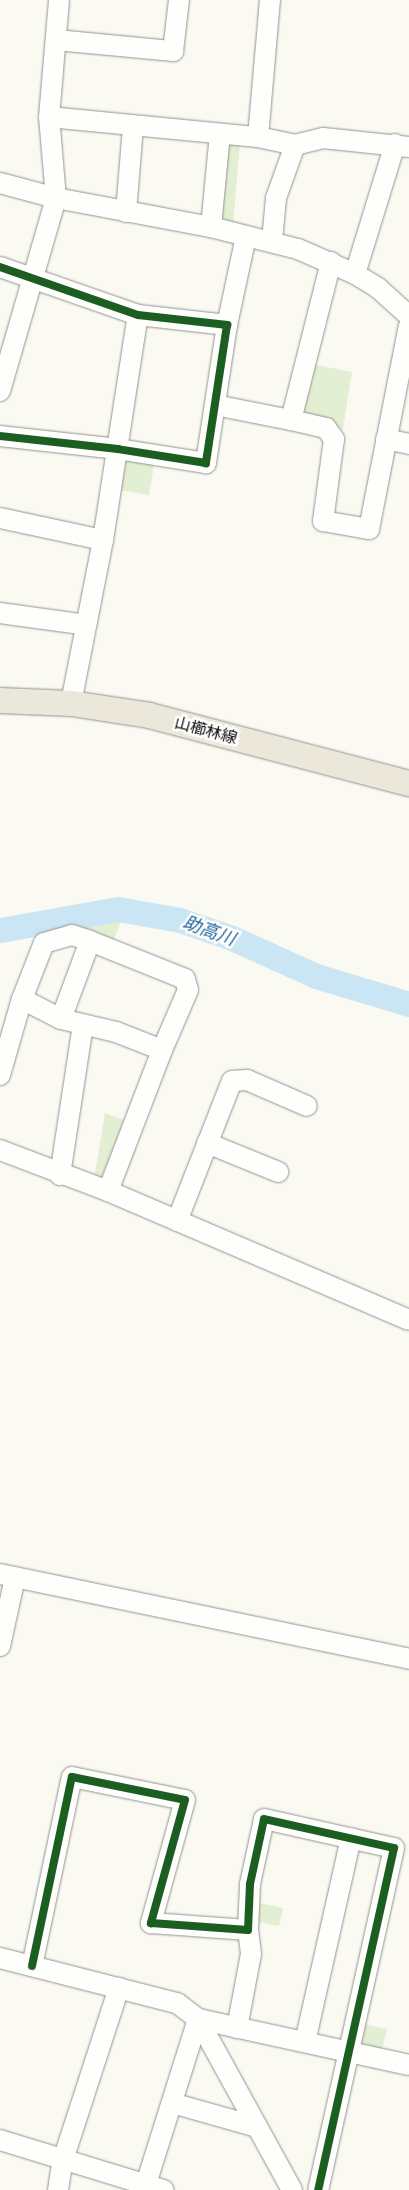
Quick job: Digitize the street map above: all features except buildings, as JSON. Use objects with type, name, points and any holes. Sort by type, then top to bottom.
[{"type":"main road","name":"山櫛林線","points":[[0,700],[71,703],[149,715],[409,783]]},
{"type":"street","points":[[0,391],[3,369],[34,277],[56,198],[48,117],[59,0]]},
{"type":"street","points":[[56,40],[173,51],[179,0]]},
{"type":"street","points":[[258,137],[270,0]]},
{"type":"street","points":[[48,117],[258,137],[295,145],[323,138],[402,145],[355,274]]},
{"type":"street","points":[[126,212],[133,126]]},
{"type":"street","points":[[210,227],[220,134]]},
{"type":"street","points":[[272,241],[276,198],[295,145]]},
{"type":"street","points":[[0,183],[56,198],[210,227],[272,241],[331,262],[355,274],[378,288],[409,316]]},
{"type":"street","points":[[0,436],[118,449],[206,463],[227,325],[246,236]]},
{"type":"street","points":[[291,420],[331,262]]},
{"type":"street","points":[[0,267],[34,277],[138,315],[227,325]]},
{"type":"street","points":[[71,703],[103,540],[138,315]]},
{"type":"street","points":[[215,405],[326,428],[334,439],[323,521],[369,529],[409,326]]},
{"type":"street","points":[[386,439],[409,444]]},
{"type":"street","points":[[0,518],[103,540]]},
{"type":"street","points":[[0,613],[86,626]]},
{"type":"street","points":[[0,1075],[4,1037],[44,943],[72,935],[185,979],[188,990],[162,1050],[108,1191]]},
{"type":"street","points":[[61,1019],[90,941]]},
{"type":"street","points":[[22,998],[61,1019],[116,1032],[162,1050]]},
{"type":"street","points":[[60,1174],[83,1025]]},
{"type":"street","points":[[176,1221],[232,1081],[247,1080],[307,1106]]},
{"type":"street","points":[[207,1143],[278,1172]]},
{"type":"street","points":[[0,1150],[108,1191],[409,1320]]},
{"type":"street","points":[[0,1646],[7,1576],[409,1659]]},
{"type":"street","points":[[32,1966],[72,1777],[185,1800],[151,1923],[248,1930]]},
{"type":"street","points":[[237,2028],[251,1954],[248,1930],[250,1884],[264,1819],[394,1848],[318,2190]]},
{"type":"street","points":[[305,2042],[351,1838]]},
{"type":"street","points":[[0,1958],[177,2003],[198,2019],[292,2190]]},
{"type":"street","points":[[58,2190],[63,2160],[119,1988]]},
{"type":"street","points":[[198,2019],[409,2065]]},
{"type":"street","points":[[0,2140],[155,2187],[172,2103],[198,2019]]},
{"type":"street","points":[[172,2103],[257,2127]]},
{"type":"green space","points":[[233,142],[240,142],[233,225],[224,224],[217,216],[223,148]]},
{"type":"green space","points":[[312,364],[352,372],[343,429],[306,420],[300,412]]},
{"type":"green space","points":[[134,457],[155,459],[149,495],[118,490],[123,462]]},
{"type":"green space","points":[[122,920],[113,941],[80,928]]},
{"type":"green space","points":[[105,1113],[126,1121],[100,1181],[94,1179]]},
{"type":"green space","points":[[255,1902],[283,1908],[279,1926],[255,1921]]},
{"type":"green space","points":[[362,2024],[387,2029],[382,2049],[358,2044]]},
{"type":"waterway","name":"助高川","points":[[0,930],[118,909],[180,920],[232,938],[316,976],[409,1004]]},
{"type":"cycle path","points":[[0,267],[138,315],[227,325],[206,463],[118,449],[0,436]]},
{"type":"cycle path","points":[[32,1966],[72,1777],[185,1800],[151,1923],[248,1930],[250,1884],[264,1819],[394,1848],[318,2190]]}]
